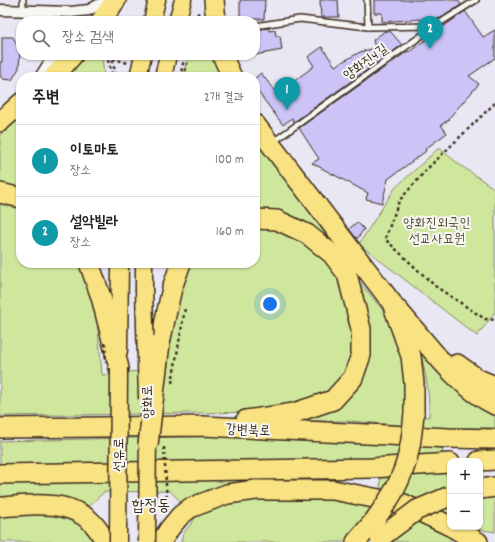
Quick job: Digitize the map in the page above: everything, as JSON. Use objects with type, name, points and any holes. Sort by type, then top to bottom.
[{"type":"highway","points":[[104,16],[116,0]]},
{"type":"highway","points":[[206,4],[213,16]]},
{"type":"highway","points":[[59,72],[69,60]]},
{"type":"highway","points":[[224,60],[230,72]]},
{"type":"highway","points":[[0,122],[16,108]]},
{"type":"highway","points":[[260,131],[392,303],[450,371],[464,385],[484,400],[495,405]]},
{"type":"highway","points":[[0,193],[16,197]]},
{"type":"highway","points":[[203,426],[294,413],[333,400],[353,378],[361,355],[361,330],[347,274],[332,254],[307,234],[277,220],[260,219]]},
{"type":"highway","points":[[91,268],[119,368]]},
{"type":"highway","points":[[156,443],[160,343],[172,288],[179,268]]},
{"type":"highway","points":[[376,534],[389,499],[401,476],[411,443],[414,413],[414,383],[410,356],[392,303]]},
{"type":"highway","points":[[422,338],[478,378],[495,386]]},
{"type":"highway","name":"강변북로","points":[[0,428],[203,426],[495,439]]},
{"type":"highway","points":[[483,461],[495,460]]},
{"type":"highway","points":[[0,474],[364,468],[447,463]]},
{"type":"highway","points":[[483,488],[495,486]]},
{"type":"highway","points":[[161,542],[180,516],[190,508],[227,494],[256,490],[333,490],[404,504],[447,524]]},
{"type":"highway","points":[[356,542],[376,534],[417,510],[447,497]]},
{"type":"highway","points":[[0,507],[38,504],[56,505],[73,509],[86,518],[98,530],[105,542]]},
{"type":"highway","points":[[458,530],[478,542]]},
{"type":"main road","points":[[153,16],[157,0]]},
{"type":"main road","points":[[178,16],[183,0]]},
{"type":"main road","points":[[164,72],[167,60]]},
{"type":"main road","points":[[119,368],[120,268]]},
{"type":"main road","name":"양화로","points":[[144,268],[144,289],[156,443],[147,542]]},
{"type":"main road","name":"선유로","points":[[118,542],[119,368]]},
{"type":"street","points":[[0,10],[23,5],[71,12],[89,10],[107,0]]},
{"type":"street","points":[[23,5],[35,16]]},
{"type":"street","points":[[43,72],[51,60]]},
{"type":"lane","points":[[367,0],[368,27]]},
{"type":"lane","name":"양화진4길","points":[[270,144],[434,26],[476,0]]},
{"type":"lane","points":[[260,25],[300,19],[368,27],[434,26]]},
{"type":"path","points":[[198,16],[206,4]]},
{"type":"path","points":[[108,60],[112,72]]},
{"type":"path","points":[[112,60],[115,72]]},
{"type":"path","points":[[119,60],[141,66]]},
{"type":"path","points":[[181,72],[184,60]]},
{"type":"path","points":[[185,72],[188,60]]},
{"type":"path","points":[[495,103],[427,169],[399,201],[385,239],[435,286],[485,319],[495,320]]},
{"type":"path","points":[[171,390],[185,308]]},
{"type":"path","points":[[156,443],[167,503]]},
{"type":"green space","points":[[77,60],[102,60],[104,72],[67,72]]},
{"type":"green space","points":[[188,60],[215,60],[221,72],[183,72]]},
{"type":"green space","points":[[16,120],[16,193],[0,188],[0,135]]},
{"type":"green space","points":[[260,142],[357,279],[385,313],[404,347],[412,416],[429,417],[429,397],[417,339],[495,410],[495,428],[429,428],[351,421],[309,421],[309,416],[369,348],[336,254],[260,216]]},
{"type":"green space","name":"양화진외국인 선교사묘원","points":[[439,148],[460,165],[495,189],[495,312],[477,336],[359,244],[395,188]]},
{"type":"green space","points":[[0,201],[16,206],[16,268],[83,268],[97,318],[102,375],[168,368],[166,332],[185,268],[260,268],[260,223],[291,231],[337,271],[359,354],[328,396],[264,412],[0,416]]},
{"type":"green space","points":[[273,435],[443,448],[442,458],[0,467],[0,441]]},
{"type":"green space","points":[[447,473],[447,519],[380,490],[381,478]]},
{"type":"green space","points":[[255,480],[254,487],[225,487],[181,502],[170,491],[104,492],[88,507],[76,502],[0,501],[0,482]]},
{"type":"green space","points":[[495,492],[495,532],[483,530],[483,495]]},
{"type":"green space","points":[[323,497],[374,504],[454,534],[449,542],[181,542],[183,534],[196,517],[229,500]]},
{"type":"green space","points":[[38,513],[75,517],[87,529],[92,542],[0,542],[0,516]]},
{"type":"building","points":[[240,0],[265,0],[264,19],[260,19],[260,16],[240,16]]},
{"type":"building","points":[[320,0],[338,0],[339,17],[321,17]]},
{"type":"building","points":[[374,0],[458,0],[461,5],[441,18],[421,21],[420,19],[382,22],[382,13],[374,13]]},
{"type":"building","points":[[465,11],[483,37],[495,30],[495,58],[469,76],[479,84],[449,118],[450,119],[441,125],[447,133],[425,149],[426,151],[388,179],[382,203],[366,199],[368,193],[312,163],[319,159],[299,128],[408,51],[409,52]]},
{"type":"building","points":[[269,28],[269,31],[275,30],[276,36],[280,36],[282,50],[260,54],[260,29]]},
{"type":"building","points":[[385,31],[390,31],[402,45],[294,122],[292,118],[283,125],[260,95],[261,73],[277,94],[314,66],[308,57],[322,47],[335,66],[360,52],[375,48],[373,40]]},
{"type":"building","points":[[2,37],[13,37],[16,43],[16,60],[19,60],[19,68],[12,80],[2,79],[0,76],[0,62],[2,62]]},
{"type":"building","points":[[357,222],[364,229],[357,239],[349,229]]},
{"type":"place","name":"설악빌라","points":[[430,49]]},
{"type":"place","name":"이토마토","points":[[287,110]]},
{"type":"district","name":"합정동","points":[[151,504]]}]
